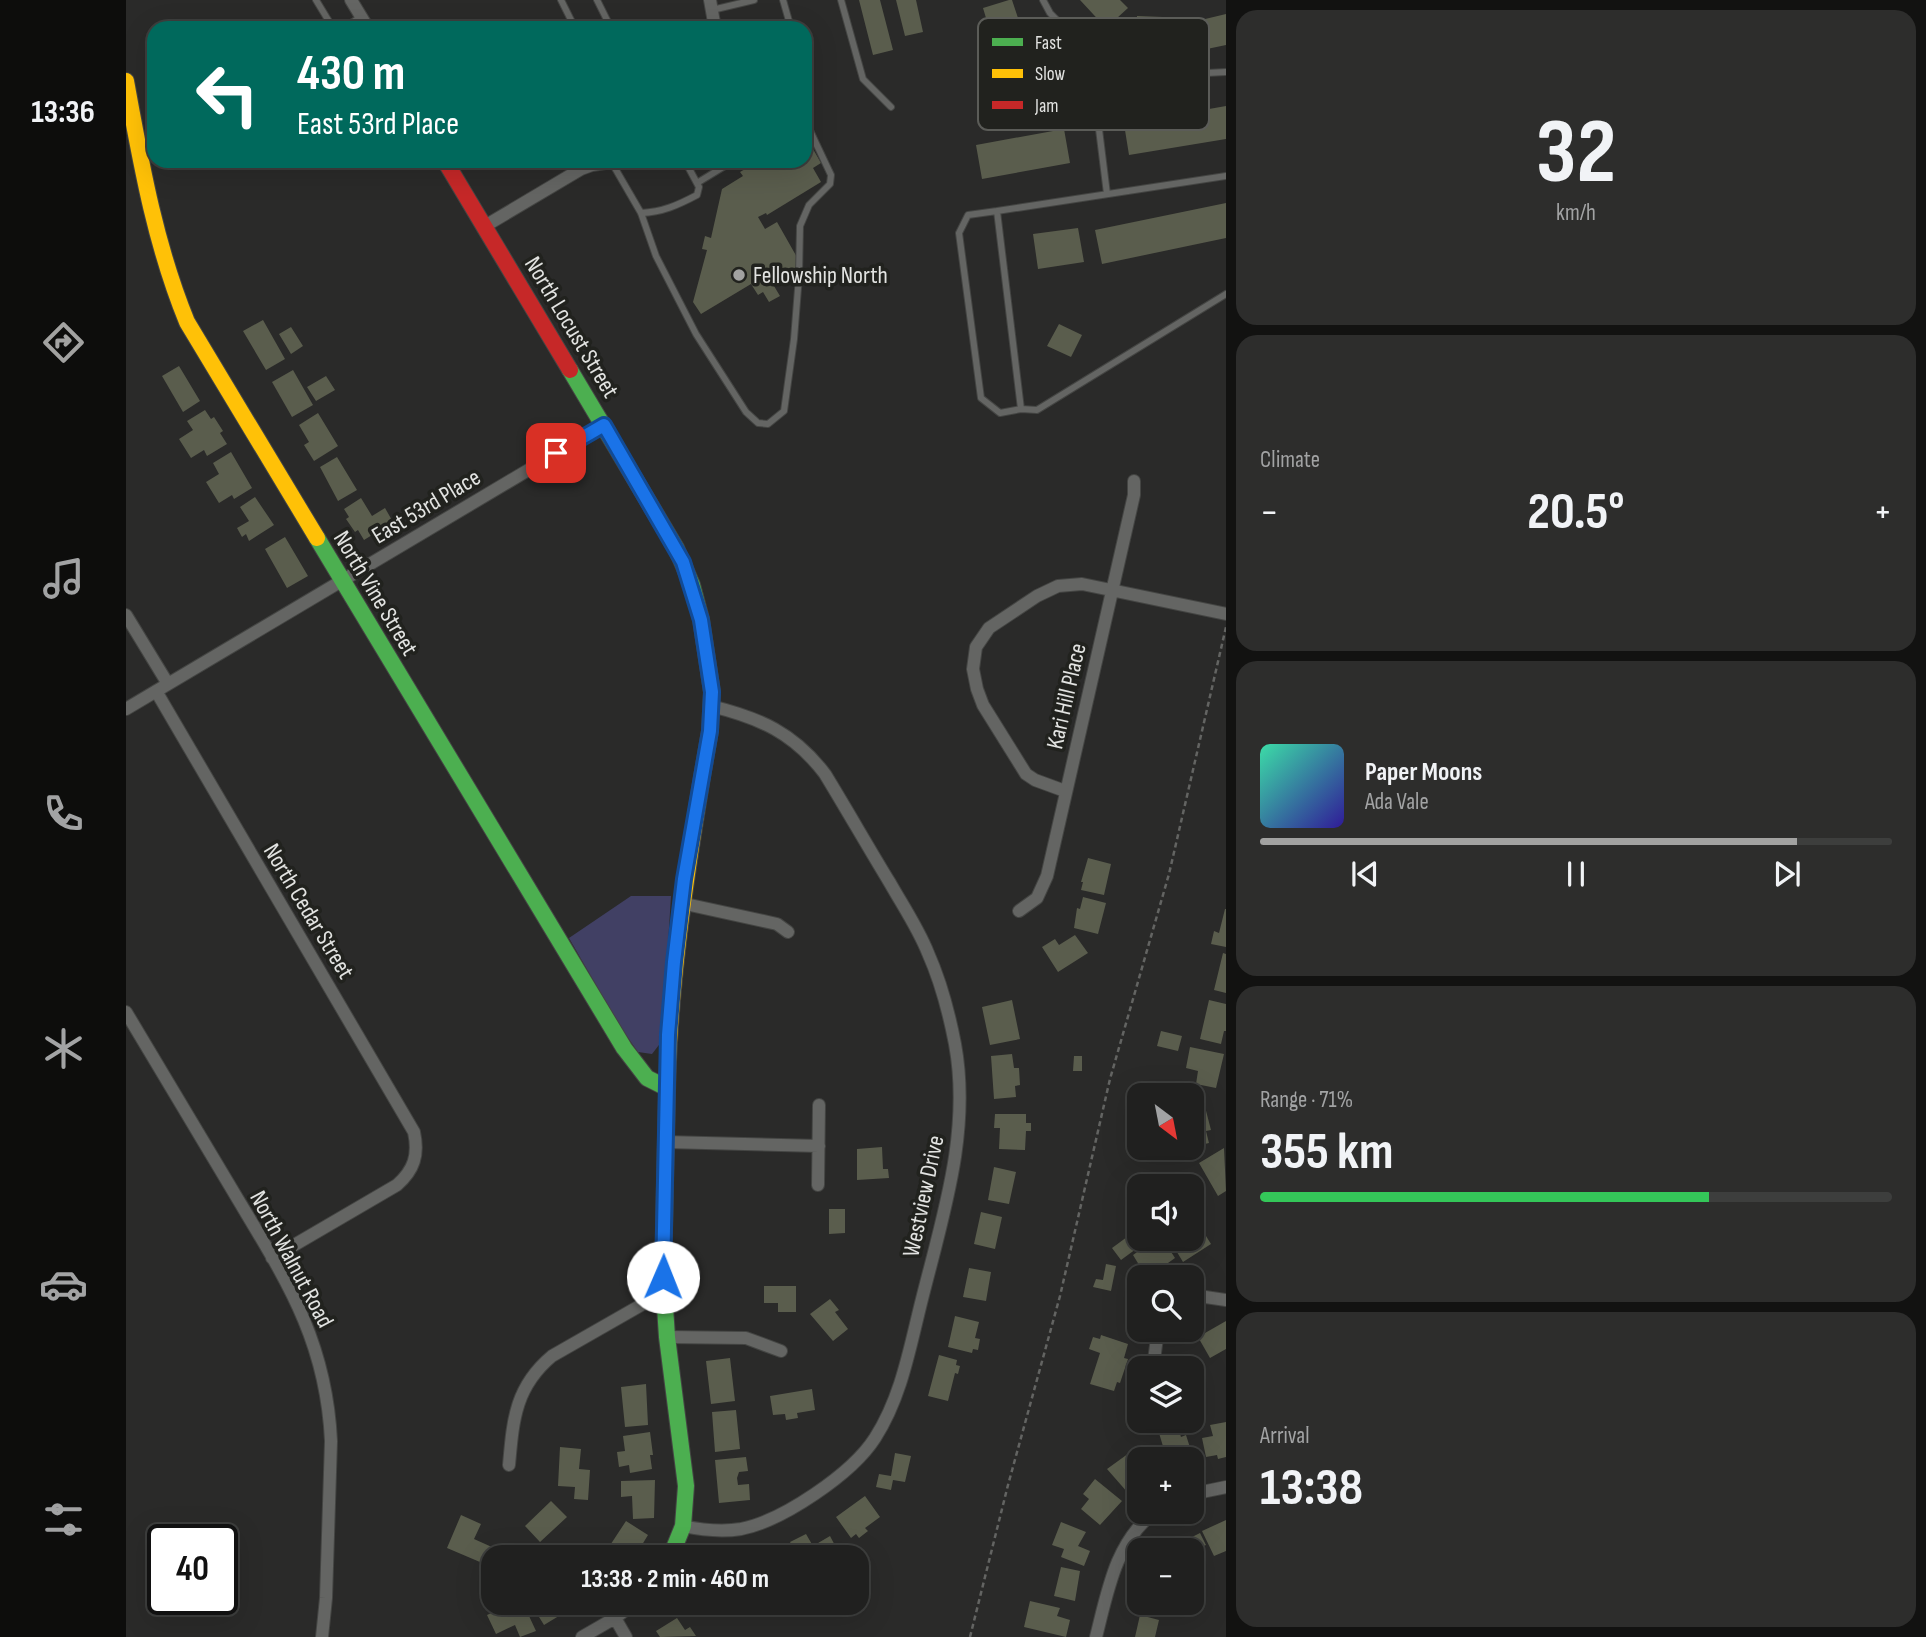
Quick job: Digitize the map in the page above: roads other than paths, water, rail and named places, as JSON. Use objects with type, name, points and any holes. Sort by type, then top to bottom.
[{"type":"street","points":[[351,0],[364,21]]},
{"type":"street","name":"North Vine Street","points":[[126,82],[155,231],[172,288],[187,322],[624,1048],[643,1074],[654,1084],[667,1088]]},
{"type":"street","name":"North Locust Street","points":[[450,168],[676,548],[692,585],[709,663],[710,731],[681,903],[672,986],[666,1142],[664,1301],[667,1336]]},
{"type":"street","points":[[485,226],[585,168]]},
{"type":"street","name":"East 53rd Place","points":[[126,709],[604,425]]},
{"type":"street","name":"Kari Hill Place","points":[[1019,911],[1037,898],[1042,889],[1134,495],[1134,481]]},
{"type":"street","points":[[1065,791],[1026,774],[990,716],[977,689],[973,669],[976,647],[989,628],[1037,596],[1058,586],[1082,584],[1226,614]]},
{"type":"street","points":[[126,615],[168,684]]},
{"type":"street","name":"North Cedar Street","points":[[156,691],[409,1121],[417,1144],[416,1156],[407,1176],[397,1185],[272,1258]]},
{"type":"street","name":"Westview Drive","points":[[683,1526],[729,1530],[765,1521],[816,1492],[841,1474],[873,1441],[900,1388],[952,1179],[959,1129],[959,1086],[949,1019],[929,955],[914,925],[814,759],[775,728],[742,714],[711,706]]},
{"type":"street","points":[[681,903],[777,924],[788,932]]},
{"type":"street","name":"North Walnut Road","points":[[126,1012],[295,1296],[321,1362],[330,1418],[329,1529],[323,1637]]},
{"type":"street","points":[[818,1185],[819,1105]]},
{"type":"street","points":[[666,1142],[818,1146]]},
{"type":"street","points":[[1204,1297],[1226,1300]]},
{"type":"street","points":[[509,1465],[513,1423],[519,1399],[539,1366],[643,1304],[664,1301]]},
{"type":"street","points":[[675,1545],[683,1526],[686,1486],[667,1336],[746,1338],[781,1351]]},
{"type":"street","points":[[1204,1492],[1226,1487]]},
{"type":"street","points":[[1096,1637],[1118,1559],[1130,1536],[1142,1524]]},
{"type":"street","points":[[582,1637],[619,1615]]},
{"type":"street","points":[[615,1618],[626,1637]]},
{"type":"lane","points":[[316,0],[329,21]]},
{"type":"lane","points":[[561,0],[572,21]]},
{"type":"lane","points":[[597,0],[608,21]]},
{"type":"lane","points":[[710,5],[754,0]]},
{"type":"lane","points":[[783,0],[789,21]]},
{"type":"lane","points":[[841,0],[863,79],[891,107]]},
{"type":"lane","points":[[1043,0],[1054,18]]},
{"type":"lane","points":[[1099,130],[1107,194]]},
{"type":"lane","points":[[615,168],[641,213],[656,256],[696,334],[746,412],[758,423],[768,424],[784,411],[794,339],[800,226],[809,205],[830,184],[831,175],[812,135]]},
{"type":"lane","points":[[641,213],[659,212],[697,195],[697,183],[689,168]]},
{"type":"lane","points":[[697,183],[722,168]]},
{"type":"lane","points":[[1226,176],[968,215],[959,233],[981,398],[1000,412],[1037,410],[1226,294]]},
{"type":"lane","points":[[997,211],[1021,409]]},
{"type":"place","name":"Fellowship North","points":[[739,275]]}]
